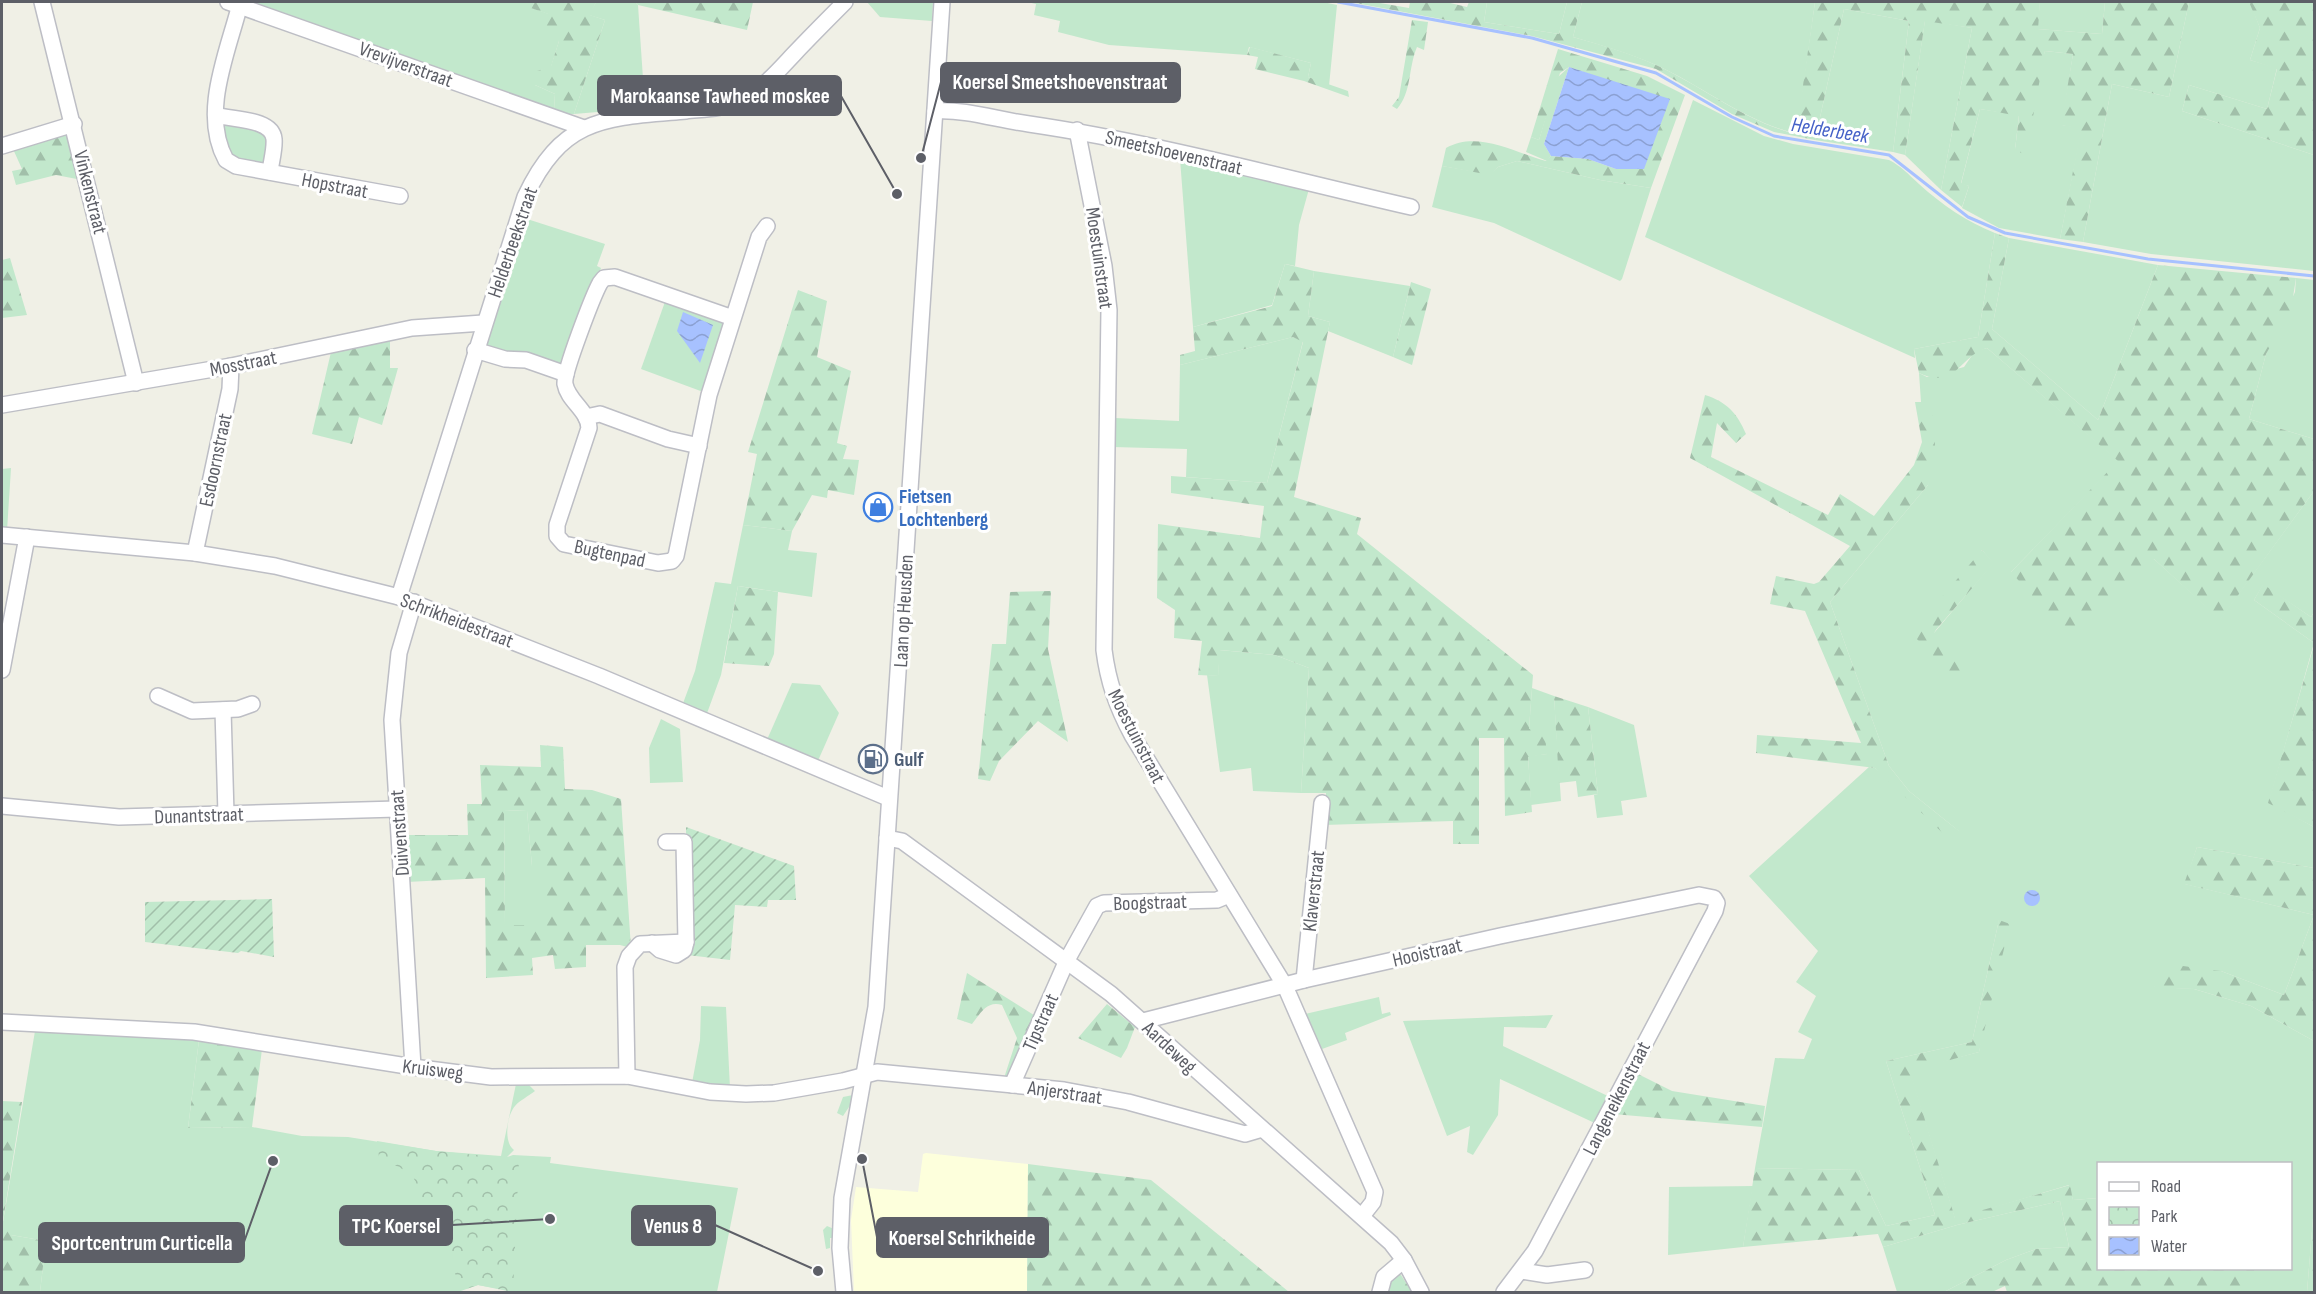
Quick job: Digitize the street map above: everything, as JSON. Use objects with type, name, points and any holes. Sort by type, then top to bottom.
[{"type":"street","name":"Vinkenstraat","points":[[42,2],[74,124],[136,383]]},
{"type":"street","name":"Helderbeekstraat","points":[[407,599],[475,350],[525,197],[537,171],[556,147],[584,128],[616,118],[708,109],[737,102],[762,89],[845,2]]},
{"type":"street","name":"Laan op Heusden","points":[[844,1293],[840,1248],[841,1209],[876,1006],[942,2]]},
{"type":"street","name":"Vrevijverstraat","points":[[234,3],[584,128]]},
{"type":"street","name":"Hopstraat","points":[[234,3],[216,99],[216,115],[224,157],[228,162],[400,196]]},
{"type":"street","name":"Smeetshoevenstraat","points":[[935,111],[951,110],[997,120],[1077,130],[1411,207]]},
{"type":"street","points":[[216,115],[263,125],[270,130],[274,142],[270,172]]},
{"type":"street","points":[[2,146],[74,124]]},
{"type":"street","name":"Moestuinstraat","points":[[1077,130],[1104,266],[1109,310],[1104,622],[1108,681],[1118,709],[1132,735],[1285,986],[1375,1192],[1373,1202],[1362,1216]]},
{"type":"street","name":"Bugtenpad","points":[[586,417],[588,434],[555,530],[560,540],[574,547],[658,563],[672,561],[678,550],[709,395],[759,237],[767,226]]},
{"type":"street","points":[[699,446],[668,439],[600,414],[586,417],[568,393],[566,374],[597,289],[609,277],[733,318]]},
{"type":"street","name":"Mosstraat","points":[[2,405],[231,366],[412,328],[483,324]]},
{"type":"street","points":[[475,350],[505,359],[526,360],[566,374]]},
{"type":"street","name":"Esdoornstraat","points":[[195,553],[230,389],[231,366]]},
{"type":"street","name":"Schrikheidestraat","points":[[2,536],[195,553],[275,566],[407,599],[599,676],[888,798]]},
{"type":"street","points":[[2,670],[27,537]]},
{"type":"street","name":"Duivenstraat","points":[[407,599],[393,692],[392,720],[413,1067]]},
{"type":"street","points":[[158,696],[186,710],[238,709],[252,704]]},
{"type":"street","points":[[223,710],[226,814]]},
{"type":"street","name":"Klaverstraat","points":[[1304,980],[1322,803]]},
{"type":"street","name":"Dunantstraat","points":[[2,806],[100,817],[397,809]]},
{"type":"street","name":"Aardeweg","points":[[886,838],[902,841],[1068,960],[1143,1021],[1391,1243],[1404,1260],[1421,1293]]},
{"type":"street","points":[[627,1076],[625,967],[634,949],[640,944],[686,942],[684,842],[666,842]]},
{"type":"street","name":"Boogstraat","points":[[1068,960],[1096,906],[1104,903],[1217,900],[1228,895]]},
{"type":"street","name":"Hooistraat","points":[[1143,1021],[1304,980],[1500,936],[1699,895],[1714,898]]},
{"type":"street","name":"Langeneikenstraat","points":[[1504,1293],[1535,1251],[1605,1121],[1639,1052],[1715,911],[1717,903],[1714,898]]},
{"type":"street","name":"Tipstraat","points":[[1012,1084],[1068,960]]},
{"type":"street","name":"Kruisweg","points":[[2,1022],[194,1032],[413,1067],[492,1077],[627,1076],[710,1092],[774,1093],[863,1076]]},
{"type":"street","name":"Anjerstraat","points":[[863,1076],[878,1072],[1064,1090],[1128,1102],[1245,1134],[1262,1129]]},
{"type":"street","points":[[1380,1293],[1384,1277],[1404,1260]]},
{"type":"street","points":[[1521,1271],[1547,1275],[1585,1270]]},
{"type":"shaded area","points":[[923,1154],[1028,1164],[1027,1292],[854,1292],[851,1220],[856,1187],[918,1192]]},
{"type":"green space","points":[[245,2],[534,2],[532,8],[549,14],[559,41],[551,67],[538,71],[535,85],[555,94],[554,110]]},
{"type":"green space","points":[[534,2],[596,2],[590,15],[605,20],[574,114],[562,114],[554,110],[555,94],[535,85],[532,79],[537,71],[551,66],[559,41],[540,35],[548,14],[531,8]]},
{"type":"green space","points":[[596,2],[634,2],[638,5],[645,108],[574,114],[605,20],[589,15]]},
{"type":"green space","points":[[634,2],[753,2],[747,30],[638,5]]},
{"type":"green space","points":[[867,2],[933,2],[932,21],[880,17]]},
{"type":"green space","points":[[1027,2],[1323,2],[1337,5],[1329,86],[1308,77],[1311,63],[1249,47],[1247,55],[1109,45],[1058,32],[1060,21],[1034,15],[1036,4]]},
{"type":"green space","points":[[1350,2],[1374,2],[1409,8],[1410,2],[1446,2],[1467,7],[1469,2],[1487,2],[1484,22],[1559,34],[1567,2],[1582,2],[1573,37],[1646,61],[1759,121],[1796,134],[1815,2],[2040,2],[2038,29],[2102,34],[2105,2],[2189,2],[2169,97],[2112,84],[2083,242],[2060,239],[2081,129],[2061,125],[2073,54],[2045,51],[2026,155],[2015,150],[2019,116],[1980,109],[1961,183],[1969,186],[1962,207],[1941,190],[1972,28],[1925,21],[1905,155],[1893,152],[1909,21],[1844,9],[1815,140],[1774,132],[1732,114],[1656,69],[1532,36]]},
{"type":"green space","points":[[1487,2],[1567,2],[1559,34],[1484,22]]},
{"type":"green space","points":[[1582,2],[1815,2],[1797,134],[1759,121],[1656,65],[1573,37]]},
{"type":"green space","points":[[2040,2],[2105,2],[2102,34],[2037,29]]},
{"type":"green space","points":[[2189,2],[2250,2],[2260,28],[2250,60],[2277,68],[2267,109],[2189,85],[2182,111],[2314,155],[2314,271],[2151,254],[2083,242],[2112,84],[2169,97]]},
{"type":"green space","points":[[2249,2],[2314,2],[2314,155],[2182,111],[2189,85],[2267,109],[2277,69],[2250,60],[2260,28]]},
{"type":"green space","points":[[1844,9],[1909,21],[1893,152],[1815,140]]},
{"type":"green space","points":[[1412,20],[1428,22],[1424,50],[1417,47],[1408,87],[1397,109],[1392,106],[1399,97]]},
{"type":"green space","points":[[1925,20],[1972,28],[1941,190],[1905,155]]},
{"type":"green space","points":[[1250,47],[1311,63],[1308,77],[1348,91],[1349,97],[1304,81],[1255,69],[1258,57],[1247,55]]},
{"type":"green space","points":[[1558,49],[1647,76],[1685,95],[1651,188],[1600,180],[1517,161],[1498,167],[1490,175],[1442,166],[1446,148],[1471,141],[1496,145],[1546,161],[1551,156],[1588,159],[1616,169],[1595,76],[1569,67],[1560,73],[1539,140],[1531,137]]},
{"type":"green space","points":[[2045,51],[2073,54],[2062,125],[2082,128],[2060,239],[1999,228],[1962,208],[1969,186],[1961,184],[1980,109],[2019,115],[2015,150]]},
{"type":"green space","points":[[1569,67],[1544,144],[1551,156],[1547,161],[1526,152],[1531,137],[1539,140],[1557,78]]},
{"type":"green space","points":[[1693,100],[1764,136],[1793,144],[1889,160],[1945,205],[1974,224],[1995,233],[1978,337],[1914,349],[1915,358],[1645,237]]},
{"type":"green space","points":[[223,121],[267,131],[267,165],[234,163],[219,128]]},
{"type":"green space","points":[[58,134],[67,134],[82,180],[56,175],[16,185],[12,171],[22,169],[13,149]]},
{"type":"green space","points":[[1180,159],[1309,189],[1299,225],[1295,266],[1285,264],[1272,305],[1193,327]]},
{"type":"green space","points":[[1517,161],[1600,180],[1651,188],[1620,281],[1494,223],[1432,207],[1442,166],[1490,174],[1498,167]]},
{"type":"green space","points":[[524,218],[605,244],[597,266],[601,268],[569,356],[562,365],[489,349],[487,345]]},
{"type":"green space","points":[[1995,233],[2009,238],[1992,329],[2098,420],[2158,265],[2296,278],[2291,310],[2266,354],[2249,419],[2314,439],[2314,491],[2220,620],[2154,559],[2070,639],[2011,572],[2118,461],[1987,348],[1970,357],[1950,375],[1941,378],[1919,373],[1914,349],[1978,337]]},
{"type":"green space","points":[[2009,238],[2158,265],[2098,420],[1992,329]]},
{"type":"green space","points":[[10,258],[27,315],[2,318],[2,260]]},
{"type":"green space","points":[[1285,264],[1314,271],[1308,316],[1330,322],[1294,497],[1361,518],[1357,534],[1533,675],[1529,729],[1544,728],[1547,754],[1528,757],[1532,812],[1505,816],[1504,738],[1479,738],[1479,844],[1453,844],[1453,821],[1324,825],[1326,793],[1301,793],[1309,668],[1275,655],[1220,650],[1218,676],[1198,675],[1202,641],[1174,638],[1175,610],[1157,598],[1158,524],[1260,538],[1264,506],[1171,493],[1171,476],[1267,483],[1303,342],[1293,337],[1180,365],[1180,355],[1195,351],[1193,327],[1272,306]]},
{"type":"green space","points":[[1314,271],[1410,286],[1393,357],[1328,331],[1330,322],[1308,316]]},
{"type":"green space","points":[[2296,278],[2314,280],[2314,439],[2249,419],[2266,354],[2295,292]]},
{"type":"green space","points":[[1411,282],[1431,289],[1412,365],[1393,357]]},
{"type":"green space","points":[[798,290],[827,301],[817,357],[851,371],[837,443],[847,446],[843,459],[859,460],[854,495],[828,490],[827,498],[812,495],[792,531],[743,525],[757,454],[748,452]]},
{"type":"green space","points":[[666,299],[724,322],[706,393],[641,369]]},
{"type":"green space","points":[[1293,337],[1303,341],[1267,483],[1186,477],[1187,449],[1113,447],[1115,418],[1179,421],[1180,365]]},
{"type":"green space","points":[[390,340],[390,368],[398,368],[382,425],[359,417],[352,444],[312,434],[331,352]]},
{"type":"green space","points":[[1987,348],[2119,461],[2011,572],[2154,559],[2220,619],[2314,491],[2314,612],[2311,617],[2263,585],[2254,600],[2314,643],[2269,802],[2314,827],[2314,868],[2197,847],[2185,884],[2314,915],[2284,995],[2221,971],[2154,987],[2194,989],[2251,1006],[2314,1041],[2314,1206],[2307,1292],[2254,1292],[2254,1270],[2292,1270],[2292,1162],[2097,1162],[2097,1198],[2073,1200],[2069,1185],[1955,1219],[1909,1070],[1979,1052],[1999,920],[1972,1042],[1886,1061],[1935,1215],[1886,1226],[1859,1170],[1755,1168],[1775,1058],[1804,1059],[1812,1039],[1798,1032],[1816,996],[1796,982],[1818,951],[1749,876],[1869,767],[1875,768],[1960,832],[1909,791],[1889,766],[1830,602],[1928,485],[1932,402],[1921,402],[1919,373],[1927,377],[1964,367],[1975,351]],"holes":[[[1982,550],[1993,563],[1934,633]]]},
{"type":"green space","points":[[1705,395],[1730,409],[1746,434],[1736,443],[1717,423],[1711,457],[1828,515],[1840,494],[1874,516],[1914,465],[1922,442],[1915,402],[1932,402],[1936,460],[1928,485],[1830,602],[1889,766],[1909,791],[1960,832],[1952,842],[1875,768],[1756,753],[1757,735],[1861,743],[1805,611],[1770,604],[1776,576],[1814,584],[1819,582],[1850,546],[1690,458]]},
{"type":"green space","points":[[11,468],[7,531],[2,531],[2,469]]},
{"type":"green space","points":[[743,525],[792,531],[788,550],[817,553],[812,597],[738,586],[721,675],[706,716],[682,706],[695,671],[715,582],[731,584]]},
{"type":"green space","points":[[1982,550],[1994,563],[1934,632],[1966,665],[1954,677],[1911,633]]},
{"type":"green space","points":[[2263,584],[2311,617],[2314,612],[2314,643],[2254,600]]},
{"type":"green space","points":[[738,586],[778,592],[774,654],[769,666],[724,663]]},
{"type":"green space","points":[[1051,591],[1048,649],[1068,742],[1038,721],[999,761],[990,781],[978,779],[992,644],[1006,644],[1010,592]]},
{"type":"green space","points":[[2314,645],[2314,827],[2268,803]]},
{"type":"green space","points":[[1219,650],[1275,655],[1309,668],[1301,793],[1253,791],[1251,768],[1220,772],[1207,675],[1218,676]]},
{"type":"green space","points":[[792,683],[820,685],[839,713],[817,763],[766,742]]},
{"type":"green space","points":[[1532,688],[1554,696],[1561,801],[1531,805],[1528,756],[1547,754],[1529,729]]},
{"type":"green space","points":[[1554,696],[1588,707],[1598,794],[1578,797],[1576,781],[1559,783]]},
{"type":"green space","points":[[1588,707],[1634,725],[1647,797],[1621,801],[1623,815],[1597,818],[1594,795],[1598,794]]},
{"type":"green space","points":[[661,719],[680,729],[683,782],[650,783],[649,748]]},
{"type":"green space","points":[[540,745],[563,747],[565,789],[592,790],[621,799],[631,948],[620,945],[586,945],[586,967],[555,969],[553,955],[532,958],[533,975],[486,978],[485,878],[407,882],[405,835],[468,835],[467,804],[482,804],[480,765],[541,767]],"holes":[[[504,810],[527,811],[532,866],[543,866],[543,925],[505,925]]]},
{"type":"green space","points":[[504,810],[527,811],[532,866],[543,865],[543,925],[505,925]]},
{"type":"green space","points":[[686,827],[794,866],[796,900],[768,900],[767,907],[735,905],[730,960],[687,955]]},
{"type":"green space","points":[[2197,847],[2314,868],[2314,915],[2184,884]]},
{"type":"green space","points":[[272,899],[274,957],[241,951],[238,953],[145,942],[145,902]]},
{"type":"green space","points":[[2314,915],[2314,1041],[2251,1006],[2194,989],[2154,988],[2160,963],[2221,971],[2284,995]]},
{"type":"green space","points":[[1999,920],[2010,924],[1979,1052],[1910,1071],[1955,1218],[2070,1185],[2073,1200],[2097,1198],[2097,1270],[2254,1270],[2254,1292],[2007,1292],[2005,1286],[1992,1292],[1944,1292],[2006,1260],[2036,1249],[2069,1247],[2060,1201],[1957,1225],[1883,1247],[1878,1234],[1743,1247],[1755,1168],[1859,1170],[1886,1226],[1935,1215],[1886,1061],[1972,1042]]},
{"type":"green space","points":[[967,973],[1037,1017],[1011,1078],[1004,1078],[1017,1038],[1002,1005],[988,1006],[972,1024],[957,1019]]},
{"type":"green space","points":[[1379,997],[1382,1014],[1390,1012],[1391,1015],[1345,1033],[1347,1040],[1322,1049],[1305,1014]]},
{"type":"green space","points":[[1107,1004],[1135,1027],[1121,1058],[1078,1038]]},
{"type":"green space","points":[[701,1006],[726,1007],[730,1088],[692,1083],[700,1040]]},
{"type":"green space","points":[[1553,1015],[1546,1028],[1504,1027],[1503,1046],[1612,1098],[1599,1125],[1500,1079],[1498,1115],[1473,1155],[1467,1152],[1470,1126],[1447,1136],[1403,1021]]},
{"type":"green space","points":[[35,1031],[199,1040],[188,1128],[252,1127],[302,1136],[348,1137],[436,1151],[501,1156],[508,1123],[508,1141],[514,1150],[507,1157],[513,1155],[551,1157],[550,1163],[738,1188],[717,1292],[517,1292],[478,1285],[458,1292],[40,1292],[46,1241],[11,1235],[3,1222]]},
{"type":"green space","points":[[199,1040],[262,1049],[252,1127],[188,1128]]},
{"type":"green space","points":[[1634,1072],[1672,1091],[1765,1106],[1762,1127],[1613,1114]]},
{"type":"green space","points":[[516,1084],[528,1084],[535,1091],[515,1106],[508,1121]]},
{"type":"green space","points":[[853,1095],[851,1104],[843,1116],[837,1113],[843,1097]]},
{"type":"green space","points":[[2,1101],[22,1102],[3,1221],[13,1223],[11,1235],[46,1241],[40,1292],[2,1292]]},
{"type":"green space","points":[[377,1141],[436,1151],[519,1159],[513,1292],[478,1285],[466,1289],[460,1285],[412,1174],[379,1157]]},
{"type":"green space","points":[[1028,1164],[1151,1180],[1289,1292],[1027,1292]]},
{"type":"green space","points":[[1753,1186],[1743,1247],[1668,1255],[1669,1187]]},
{"type":"green space","points":[[2060,1201],[2069,1247],[2036,1249],[2006,1260],[1944,1292],[1897,1292],[1883,1247],[1957,1225]]},
{"type":"green space","points":[[2314,1206],[2314,1292],[2307,1292]]},
{"type":"green space","points":[[827,1226],[834,1229],[834,1238],[830,1238],[830,1248],[826,1249],[823,1230]]},
{"type":"green space","points":[[1395,1275],[1401,1275],[1412,1292],[1386,1292]]},
{"type":"water","points":[[1569,67],[1670,99],[1644,169],[1616,169],[1588,159],[1551,156],[1544,144]]},
{"type":"water","points":[[683,312],[713,325],[700,363],[677,331]]},
{"type":"water","points":[[2029,890],[2035,890],[2040,898],[2038,904],[2029,906],[2024,901],[2024,895]]},
{"type":"waterway","name":"Helderbeek","points":[[1338,2],[1532,38],[1656,73],[1732,117],[1774,136],[1889,155],[1968,217],[2005,233],[2148,259],[2314,276]]},
{"type":"place","name":"Koersel Smeetshoevenstraat","points":[[921,158]]},
{"type":"place","name":"Marokaanse Tawheed moskee","points":[[897,194]]},
{"type":"place","name":"Fietsen Lochtenberg","points":[[878,507]]},
{"type":"place","name":"Gulf","points":[[873,759]]},
{"type":"place","name":"Koersel Schrikheide","points":[[862,1159]]},
{"type":"place","name":"Sportcentrum Curticella","points":[[273,1161]]},
{"type":"place","name":"TPC Koersel","points":[[550,1219]]},
{"type":"place","name":"Venus 8","points":[[818,1271]]}]
